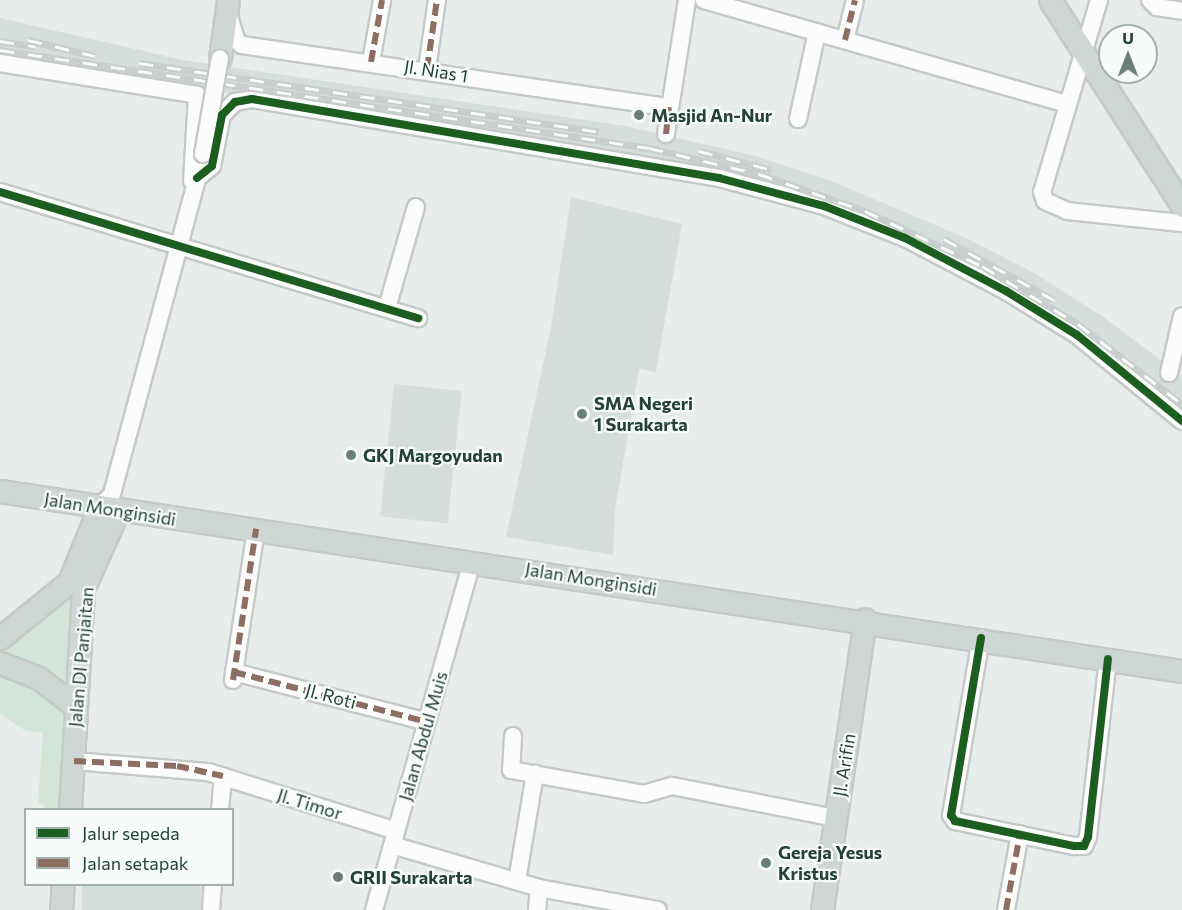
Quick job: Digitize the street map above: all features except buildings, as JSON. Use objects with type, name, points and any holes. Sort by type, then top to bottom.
[{"type":"main road","points":[[1050,0],[1182,206]]},
{"type":"main road","points":[[220,58],[227,5]]},
{"type":"main road","name":"Jalan Monginsidi","points":[[0,491],[110,504],[256,530],[865,619],[1182,671]]},
{"type":"main road","name":"Jalan DI Panjaitan","points":[[70,808],[74,761],[76,586],[110,504]]},
{"type":"main road","points":[[0,638],[76,586]]},
{"type":"main road","name":"Jl. Arifin","points":[[822,910],[865,619]]},
{"type":"main road","points":[[0,663],[37,677],[75,706]]},
{"type":"main road","points":[[61,910],[63,886]]},
{"type":"street","points":[[371,62],[382,0]]},
{"type":"street","points":[[427,69],[437,0]]},
{"type":"street","points":[[666,134],[687,0]]},
{"type":"street","points":[[704,0],[1066,104]]},
{"type":"street","points":[[844,40],[855,0]]},
{"type":"street","points":[[1099,0],[1082,50],[1042,192],[1045,201],[1067,211],[1182,223]]},
{"type":"street","points":[[1150,0],[1157,7],[1182,11]]},
{"type":"street","name":"Jl. Nias 1","points":[[227,5],[236,40],[242,45],[427,69],[669,107]]},
{"type":"street","points":[[798,119],[816,32]]},
{"type":"street","points":[[110,504],[181,244],[203,154],[220,58]]},
{"type":"street","points":[[0,63],[197,96],[191,162],[196,182]]},
{"type":"street","points":[[196,182],[212,166],[222,115],[235,102],[252,99],[739,184],[869,223],[1006,291],[1077,335],[1182,421]]},
{"type":"street","points":[[0,192],[181,244],[418,318]]},
{"type":"street","points":[[387,308],[416,207]]},
{"type":"street","points":[[1169,373],[1182,316]]},
{"type":"street","name":"Jl. Roti","points":[[256,530],[233,676],[427,722]]},
{"type":"street","name":"Jalan Abdul Muis","points":[[374,910],[472,561]]},
{"type":"street","points":[[981,638],[949,810],[955,821],[1074,846],[1086,844],[1108,660]]},
{"type":"street","points":[[513,736],[508,768],[644,794],[672,786],[836,819]]},
{"type":"street","name":"Jl. Timor","points":[[74,761],[177,766],[223,776],[539,888],[658,910]]},
{"type":"street","points":[[518,881],[536,774]]},
{"type":"street","points":[[220,808],[223,776]]},
{"type":"street","points":[[1006,910],[1020,834]]},
{"type":"street","points":[[211,910],[213,886]]},
{"type":"street","points":[[537,910],[539,888]]},
{"type":"shaded area","points":[[0,18],[183,60],[626,126],[755,156],[829,180],[966,238],[1034,273],[1102,316],[1182,376],[1182,414],[952,258],[667,162],[0,57]]},
{"type":"shaded area","name":"SMA Negeri 1 Surakarta","points":[[571,197],[682,224],[656,372],[639,369],[615,510],[613,555],[506,537],[551,327]]},
{"type":"shaded area","points":[[394,384],[462,391],[448,523],[380,516]]},
{"type":"shaded area","points":[[82,886],[206,886],[206,910],[82,910]]},
{"type":"green space","points":[[75,582],[72,699],[0,660],[0,639]]},
{"type":"green space","points":[[0,670],[32,682],[71,709],[66,808],[44,808],[44,804],[38,803],[43,733],[26,731],[0,714]]},
{"type":"railway","points":[[28,40],[95,56]]},
{"type":"railway","points":[[0,41],[36,47]]},
{"type":"railway","points":[[0,50],[649,148],[759,174],[865,211],[982,266],[1078,324],[1182,404]]},
{"type":"railway","points":[[139,63],[599,132]]},
{"type":"railway","points":[[699,151],[772,170]]},
{"type":"railway","points":[[944,239],[1054,300]]},
{"type":"marked path","points":[[371,62],[382,0]]},
{"type":"marked path","points":[[427,69],[437,0]]},
{"type":"marked path","points":[[845,40],[855,0]]},
{"type":"marked path","points":[[666,134],[669,107]]},
{"type":"marked path","points":[[233,680],[256,529]]},
{"type":"marked path","points":[[234,672],[427,722]]},
{"type":"marked path","points":[[74,761],[177,766],[223,776]]},
{"type":"marked path","points":[[1006,910],[1020,834]]},
{"type":"cycle path","points":[[197,178],[212,166],[222,115],[235,102],[252,99],[719,178],[824,206],[905,238],[1006,291],[1077,335],[1182,421]]},
{"type":"cycle path","points":[[0,192],[418,318]]},
{"type":"cycle path","points":[[981,638],[951,815],[955,821],[1074,846],[1084,846],[1088,837],[1108,659]]},
{"type":"place","name":"Masjid An-Nur","points":[[639,115]]},
{"type":"place","name":"SMA Negeri 1 Surakarta","points":[[582,414]]},
{"type":"place","name":"GKJ Margoyudan","points":[[351,455]]},
{"type":"place","name":"Gereja Yesus Kristus","points":[[766,863]]},
{"type":"place","name":"GRII Surakarta","points":[[338,877]]}]
